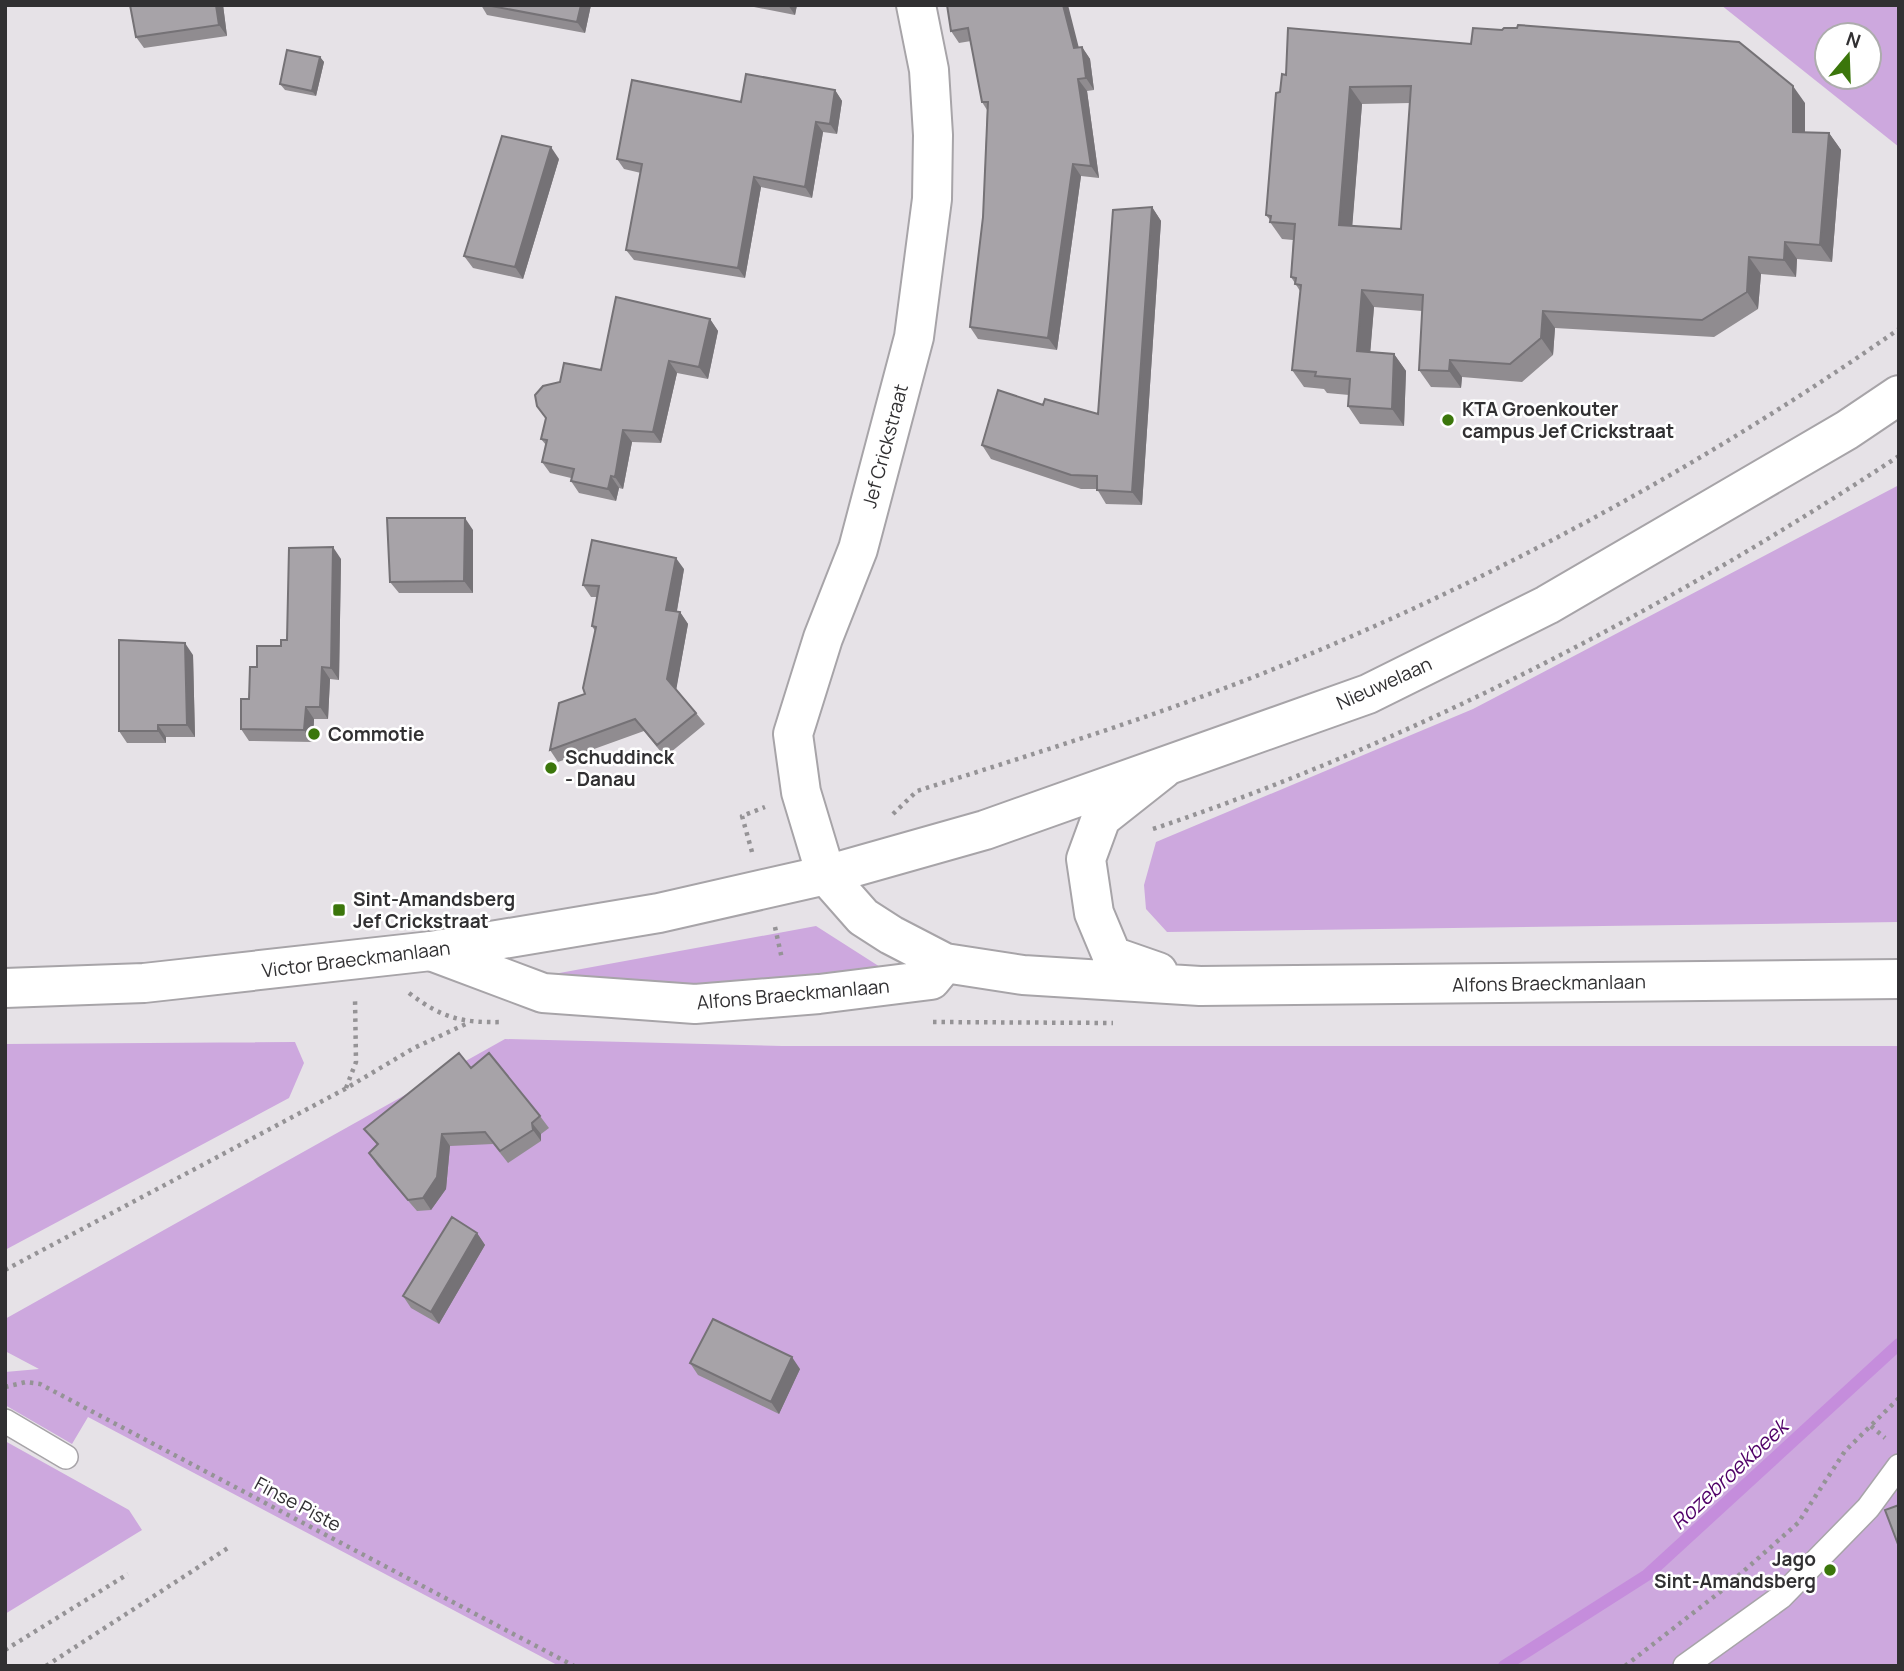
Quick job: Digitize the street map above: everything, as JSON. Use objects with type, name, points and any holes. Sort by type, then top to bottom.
[{"type":"street","name":"Jef Crickstraat","points":[[826,875],[801,792],[793,734],[822,638],[858,549],[914,337],[932,199],[933,135],[929,70],[916,5]]},
{"type":"street","name":"Nieuwelaan","points":[[826,875],[985,830],[1368,694],[1547,605],[1847,430],[1899,394]]},
{"type":"street","name":"Alfons Braeckmanlaan","points":[[1163,769],[1101,818],[1086,859],[1094,913],[1112,956],[1200,986]]},
{"type":"street","name":"Alfons Braeckmanlaan","points":[[826,875],[863,917],[945,963],[1023,975],[1200,986],[1899,979]]},
{"type":"street","name":"Victor Braeckmanlaan","points":[[5,988],[144,984],[431,951],[659,914],[826,875]]},
{"type":"street","name":"Alfons Braeckmanlaan","points":[[431,951],[543,993],[695,1004],[819,994],[931,980],[945,963]]},
{"type":"lane","points":[[5,1421],[66,1457]]},
{"type":"lane","points":[[1685,1666],[1781,1597],[1868,1508],[1899,1466]]},
{"type":"path","points":[[887,819],[918,792],[1211,691],[1308,655],[1422,605],[1532,550],[1695,459],[1832,376],[1899,329]]},
{"type":"path","points":[[345,1089],[356,1062],[355,1003],[349,962]]},
{"type":"path","points":[[5,1270],[345,1089],[414,1048],[469,1023]]},
{"type":"path","name":"Finse Piste","points":[[5,1387],[26,1382],[40,1384],[574,1666]]},
{"type":"path","points":[[1625,1666],[1720,1592],[1798,1523],[1845,1451],[1899,1398]]},
{"type":"path","points":[[46,1666],[232,1546]]},
{"type":"path","points":[[5,1650],[128,1574]]},
{"type":"shaded area","points":[[1721,5],[1899,5],[1899,147],[1829,91],[1883,91],[1883,21],[1813,21],[1813,78]]},
{"type":"shaded area","points":[[1899,485],[1899,922],[1167,932],[1146,909],[1144,885],[1156,842],[1473,709]]},
{"type":"shaded area","points":[[816,926],[888,972],[695,992],[551,982],[554,974]]},
{"type":"shaded area","points":[[505,1039],[782,1046],[1899,1046],[1899,1666],[559,1666],[88,1417],[72,1444],[5,1405],[5,1372],[39,1369],[5,1351],[5,1319]]},
{"type":"shaded area","points":[[295,1042],[304,1063],[289,1098],[5,1250],[5,1044]]},
{"type":"shaded area","points":[[5,1441],[129,1510],[142,1530],[5,1614]]},
{"type":"building","points":[[130,5],[216,5],[219,25],[136,37]]},
{"type":"building","points":[[486,5],[581,5],[577,22]]},
{"type":"building","points":[[947,5],[1063,5],[1074,48],[1082,47],[1086,78],[1078,79],[1091,166],[1073,164],[1048,338],[970,327],[983,217],[988,102],[982,102],[968,28],[951,31]]},
{"type":"building","points":[[1518,25],[1739,42],[1793,86],[1793,132],[1829,133],[1820,245],[1785,242],[1784,260],[1749,257],[1747,292],[1702,320],[1543,311],[1541,338],[1510,364],[1450,360],[1449,371],[1419,370],[1423,295],[1362,290],[1357,351],[1394,354],[1392,409],[1348,406],[1350,379],[1315,376],[1316,372],[1292,370],[1301,285],[1295,284],[1296,278],[1291,277],[1295,224],[1270,222],[1271,216],[1266,215],[1276,93],[1280,92],[1282,74],[1286,75],[1288,28],[1471,44],[1473,28],[1517,28]],"holes":[[[1411,86],[1401,229],[1339,225],[1350,87]]]},
{"type":"building","points":[[287,50],[320,57],[312,91],[280,84]]},
{"type":"building","points":[[746,74],[835,90],[830,124],[816,122],[805,187],[754,177],[738,268],[626,250],[642,164],[617,159],[632,80],[741,102]]},
{"type":"building","points":[[502,136],[551,147],[515,267],[464,256]]},
{"type":"building","points":[[1152,207],[1132,492],[1097,490],[1097,476],[1071,475],[982,445],[998,390],[1043,405],[1045,399],[1098,414],[1113,210]]},
{"type":"building","points":[[616,297],[710,319],[699,367],[669,361],[653,432],[623,430],[615,477],[611,476],[608,489],[571,481],[574,469],[542,462],[547,440],[541,439],[546,418],[537,406],[535,395],[543,386],[560,382],[564,363],[601,370]]},
{"type":"building","points":[[387,518],[465,518],[464,581],[390,582]]},
{"type":"building","points":[[592,540],[676,558],[666,610],[680,612],[667,679],[696,713],[657,745],[635,719],[550,750],[559,703],[585,694],[583,688],[596,627],[592,626],[599,586],[583,585]]},
{"type":"building","points":[[333,547],[331,668],[322,667],[320,707],[306,707],[304,730],[241,729],[241,699],[249,699],[250,667],[257,667],[257,646],[281,646],[281,640],[287,640],[289,548]]},
{"type":"building","points":[[119,640],[185,643],[187,725],[158,725],[158,731],[119,731]]},
{"type":"building","points":[[459,1053],[471,1068],[489,1053],[540,1116],[532,1123],[533,1130],[500,1151],[485,1132],[442,1134],[437,1177],[423,1198],[408,1200],[369,1153],[378,1144],[364,1129]]},
{"type":"building","points":[[452,1217],[477,1233],[431,1312],[403,1296]]},
{"type":"building","points":[[713,1319],[792,1357],[771,1402],[690,1363]]},
{"type":"building","points":[[1899,1505],[1899,1547],[1885,1510]]},
{"type":"waterway","name":"Rozebroekbeek","points":[[1504,1666],[1647,1575],[1899,1344]]},
{"type":"place","name":"KTA Groenkouter campus Jef Crickstraat","points":[[1448,420]]},
{"type":"place","name":"Commotie","points":[[314,734]]},
{"type":"place","name":"Schuddinck - Danau","points":[[551,768]]},
{"type":"place","name":"Sint-Amandsberg Jef Crickstraat","points":[[339,910]]},
{"type":"place","name":"Jago Sint-Amandsberg","points":[[1830,1570]]}]
